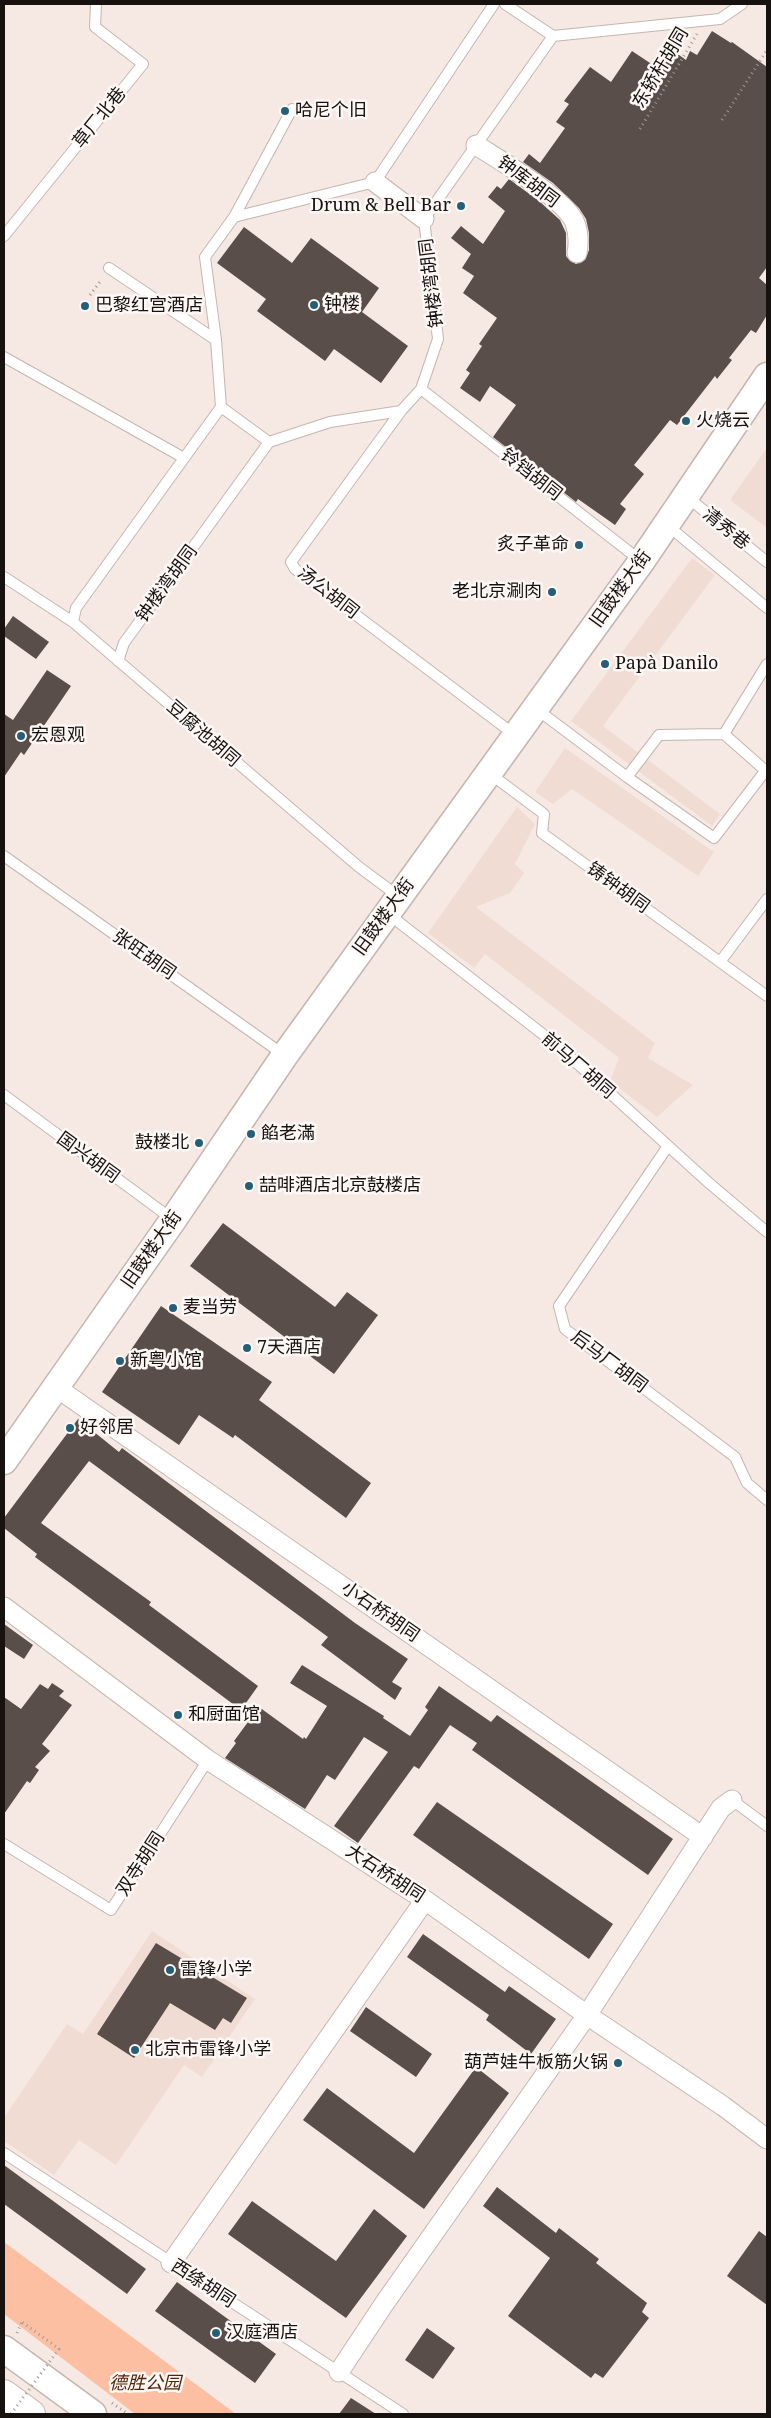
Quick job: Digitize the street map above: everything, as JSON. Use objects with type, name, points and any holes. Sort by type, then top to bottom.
[{"type":"highway","points":[[4,2394],[31,2414]]},
{"type":"main road","name":"旧鼓楼大街","points":[[4,1461],[57,1388],[285,1055],[488,772],[642,562],[685,495],[767,376]]},
{"type":"main road","points":[[4,2349],[93,2414]]},
{"type":"street","name":"钟库胡同","points":[[476,145],[542,188],[557,202],[574,221],[580,240],[577,253]]},
{"type":"street","points":[[375,182],[424,219]]},
{"type":"street","name":"小石桥胡同","points":[[57,1388],[702,1837]]},
{"type":"street","name":"大石桥胡同","points":[[4,1608],[208,1760],[425,1900],[587,2015],[723,2106],[767,2139]]},
{"type":"street","points":[[339,2372],[384,2304],[587,2015],[721,1808],[732,1800]]},
{"type":"street","points":[[171,2262],[425,1900]]},
{"type":"lane","name":"草厂北巷","points":[[4,236],[143,64],[95,28],[96,4]]},
{"type":"lane","points":[[234,217],[375,182],[494,4]]},
{"type":"lane","points":[[505,4],[553,36],[720,19],[742,4]]},
{"type":"lane","name":"钟楼湾胡同","points":[[401,410],[421,389],[438,339],[424,219],[553,36]]},
{"type":"lane","points":[[73,622],[76,608],[221,407],[216,340],[205,257],[234,217],[292,109]]},
{"type":"lane","points":[[110,268],[216,340]]},
{"type":"lane","points":[[4,356],[184,458]]},
{"type":"lane","name":"铃铛胡同","points":[[421,389],[642,562]]},
{"type":"lane","points":[[221,407],[269,442],[330,422],[401,410]]},
{"type":"lane","name":"汤公胡同","points":[[401,410],[291,562],[295,569],[515,735]]},
{"type":"lane","name":"钟楼湾胡同","points":[[118,661],[124,643],[269,442]]},
{"type":"lane","name":"清秀巷","points":[[685,495],[767,562]]},
{"type":"lane","points":[[667,525],[767,608]]},
{"type":"lane","name":"豆腐池胡同","points":[[4,577],[73,622],[359,867],[393,904]]},
{"type":"lane","points":[[724,734],[767,664]]},
{"type":"lane","points":[[535,708],[627,777],[714,838],[766,771],[724,734],[659,735],[627,777]]},
{"type":"lane","name":"铸钟胡同","points":[[488,772],[544,814],[542,833],[767,996]]},
{"type":"lane","name":"张旺胡同","points":[[4,856],[285,1055]]},
{"type":"lane","points":[[720,962],[767,899]]},
{"type":"lane","name":"前马厂胡同","points":[[393,904],[558,1046],[668,1146],[766,1227]]},
{"type":"lane","name":"国兴胡同","points":[[4,1095],[173,1220]]},
{"type":"lane","name":"后马厂胡同","points":[[668,1146],[559,1306],[565,1329],[735,1457],[747,1483],[767,1500]]},
{"type":"lane","name":"双寺胡同","points":[[4,1844],[111,1910],[208,1760]]},
{"type":"lane","points":[[732,1800],[767,1826]]},
{"type":"lane","name":"西绦胡同","points":[[4,2153],[403,2414]]},
{"type":"path","name":"东轿杆胡同","points":[[640,129],[705,20]]},
{"type":"path","points":[[722,120],[767,50]]},
{"type":"path","points":[[90,295],[110,268]]},
{"type":"path","points":[[11,2414],[59,2349],[22,2322]]},
{"type":"shaded area","points":[[767,448],[767,528],[730,500]]},
{"type":"shaded area","points":[[692,558],[715,575],[603,726],[720,814],[712,826],[571,721]]},
{"type":"shaded area","points":[[565,748],[714,852],[698,876],[572,789],[553,804],[535,792]]},
{"type":"shaded area","points":[[517,807],[535,824],[515,864],[524,873],[510,893],[476,907],[655,1043],[648,1058],[693,1085],[657,1117],[610,1081],[619,1058],[485,954],[474,968],[428,933]]},
{"type":"shaded area","name":"北京市雷锋小学","points":[[152,1931],[255,1999],[202,2077],[184,2065],[116,2165],[79,2140],[54,2175],[4,2141],[4,2118],[67,2024],[83,2034]]},
{"type":"green space","name":"德胜公园","points":[[4,2242],[236,2414],[135,2414],[4,2314]]},
{"type":"building","points":[[712,31],[732,42],[767,67],[767,267],[759,278],[767,285],[767,315],[756,333],[751,330],[729,358],[732,360],[717,379],[715,376],[677,425],[670,420],[634,465],[644,474],[620,504],[626,509],[615,525],[578,499],[576,502],[493,437],[516,405],[490,386],[480,402],[460,388],[470,373],[466,370],[482,346],[479,344],[497,318],[463,293],[474,276],[462,268],[471,254],[451,238],[461,226],[483,244],[505,211],[488,197],[497,186],[501,189],[509,179],[539,201],[560,220],[566,233],[566,256],[570,261],[576,264],[585,260],[589,250],[589,233],[586,219],[579,208],[553,183],[523,162],[529,154],[540,163],[565,128],[556,122],[569,104],[564,101],[590,67],[611,82],[632,51],[659,69],[672,50],[686,60],[690,51],[697,55]]},
{"type":"building","points":[[244,227],[292,263],[311,238],[379,288],[362,312],[408,346],[381,383],[334,349],[325,361],[257,311],[266,299],[217,263]]},
{"type":"building","points":[[13,616],[49,642],[36,659],[4,636],[4,629]]},
{"type":"building","points":[[47,670],[71,686],[24,755],[21,752],[4,777],[4,714],[13,720]]},
{"type":"building","points":[[223,1223],[335,1307],[347,1292],[378,1315],[334,1374],[190,1266]]},
{"type":"building","points":[[161,1306],[272,1382],[259,1400],[371,1483],[346,1518],[235,1435],[233,1438],[199,1415],[179,1445],[102,1392]]},
{"type":"building","points":[[78,1419],[119,1452],[122,1448],[355,1623],[408,1659],[392,1682],[402,1688],[395,1700],[321,1645],[328,1637],[89,1461],[41,1523],[151,1602],[149,1605],[258,1686],[241,1710],[35,1557],[37,1554],[4,1528],[4,1518]]},
{"type":"building","points":[[4,1624],[33,1645],[24,1659],[4,1646]]},
{"type":"building","points":[[302,1665],[384,1716],[383,1718],[410,1736],[428,1710],[425,1707],[439,1686],[491,1722],[497,1715],[673,1839],[648,1875],[472,1750],[477,1743],[450,1725],[419,1769],[414,1766],[358,1843],[334,1826],[388,1752],[364,1737],[335,1780],[327,1775],[305,1809],[225,1758],[236,1743],[234,1741],[259,1707],[303,1739],[304,1737],[306,1739],[327,1706],[290,1683]]},
{"type":"building","points":[[52,1683],[64,1691],[59,1696],[72,1705],[42,1744],[50,1751],[35,1767],[39,1770],[30,1783],[27,1781],[4,1814],[4,1697],[21,1709],[40,1684],[48,1689]]},
{"type":"building","points":[[437,1802],[613,1924],[589,1959],[413,1835]]},
{"type":"building","points":[[423,1934],[505,1992],[509,1986],[556,2019],[531,2054],[486,2020],[489,2015],[407,1957]]},
{"type":"building","name":"雷锋小学","points":[[156,1943],[247,1998],[231,2023],[223,2018],[215,2030],[170,2003],[134,2058],[97,2034]]},
{"type":"building","points":[[366,2007],[432,2054],[416,2077],[350,2031]]},
{"type":"building","points":[[476,2067],[509,2093],[424,2209],[303,2120],[327,2088],[414,2153]]},
{"type":"building","points":[[4,2165],[146,2269],[127,2294],[4,2204]]},
{"type":"building","points":[[497,2187],[556,2233],[559,2228],[599,2259],[596,2263],[647,2303],[642,2312],[649,2318],[603,2378],[595,2373],[591,2378],[508,2316],[550,2258],[483,2206]]},
{"type":"building","points":[[252,2201],[336,2261],[374,2209],[407,2236],[346,2318],[228,2234]]},
{"type":"building","points":[[759,2231],[767,2237],[767,2305],[727,2276]]},
{"type":"building","name":"汉庭酒店","points":[[177,2282],[276,2354],[255,2383],[155,2311]]},
{"type":"building","points":[[427,2328],[455,2348],[433,2379],[405,2360]]},
{"type":"building","points":[[351,2398],[376,2414],[339,2414]]},
{"type":"place","name":"哈尼个旧","points":[[285,111]]},
{"type":"place","name":"Drum & Bell Bar","points":[[461,206]]},
{"type":"place","name":"钟楼","points":[[314,305]]},
{"type":"place","name":"巴黎红宫酒店","points":[[85,306]]},
{"type":"place","name":"火烧云","points":[[686,421]]},
{"type":"place","name":"炙子革命","points":[[579,545]]},
{"type":"place","name":"老北京涮肉","points":[[552,592]]},
{"type":"place","name":"Papà Danilo","points":[[605,664]]},
{"type":"place","name":"宏恩观","points":[[21,736]]},
{"type":"place","name":"餡老滿","points":[[251,1134]]},
{"type":"place","name":"鼓楼北","points":[[199,1143]]},
{"type":"place","name":"喆啡酒店北京鼓楼店","points":[[249,1186]]},
{"type":"place","name":"麦当劳","points":[[173,1308]]},
{"type":"place","name":"7天酒店","points":[[247,1348]]},
{"type":"place","name":"新粤小馆","points":[[120,1361]]},
{"type":"place","name":"好邻居","points":[[70,1428]]},
{"type":"place","name":"和厨面馆","points":[[178,1715]]},
{"type":"place","name":"雷锋小学","points":[[170,1970]]},
{"type":"place","name":"北京市雷锋小学","points":[[135,2050]]},
{"type":"place","name":"葫芦娃牛板筋火锅","points":[[618,2063]]},
{"type":"place","name":"汉庭酒店","points":[[216,2333]]}]
